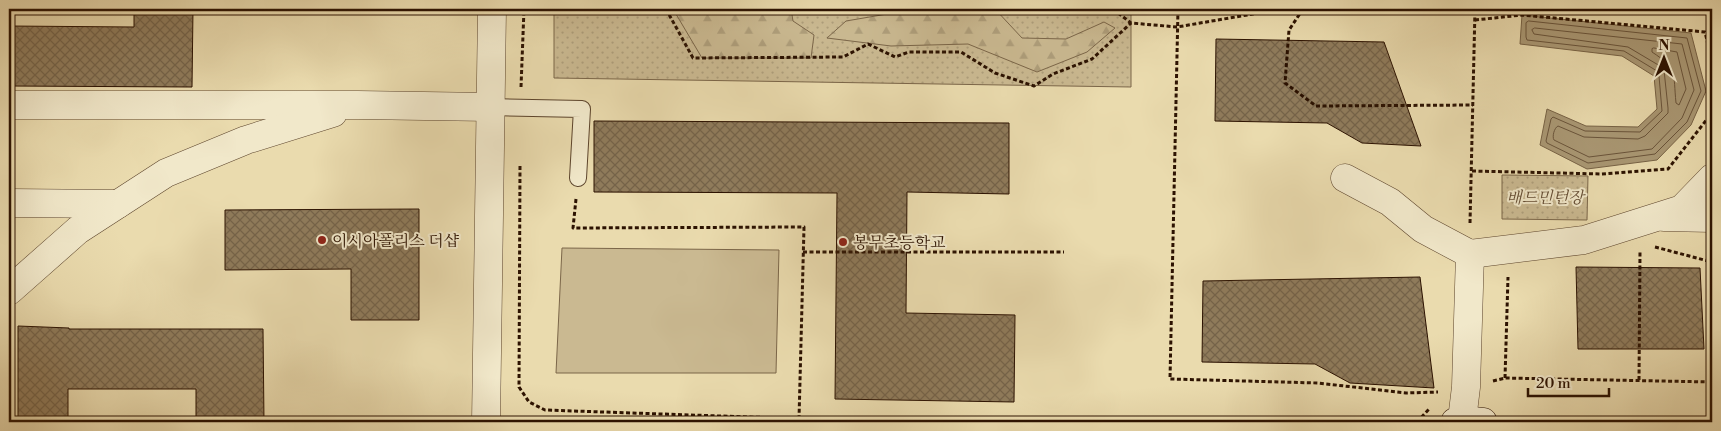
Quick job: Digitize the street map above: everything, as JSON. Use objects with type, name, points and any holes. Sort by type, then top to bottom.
[{"type":"street","points":[[486,422],[492,9]]},
{"type":"street","points":[[9,105],[490,107]]},
{"type":"street","points":[[9,291],[78,230],[166,173],[246,140],[358,105]]},
{"type":"street","points":[[1345,178],[1390,202],[1422,229],[1470,254],[1584,240],[1682,209],[1712,178]]},
{"type":"street","points":[[9,203],[118,204]]},
{"type":"street","points":[[1657,217],[1712,218]]},
{"type":"street","points":[[1466,422],[1470,254]]},
{"type":"lane","points":[[490,107],[582,109],[578,178]]},
{"type":"path","points":[[521,93],[524,9]]},
{"type":"path","points":[[666,9],[693,58],[843,57],[868,44],[895,57],[909,52],[961,52],[995,73],[1034,86],[1053,74],[1092,59],[1131,23]]},
{"type":"path","points":[[1114,9],[1131,23],[1177,27],[1282,9]]},
{"type":"path","points":[[1178,9],[1170,379],[1318,383],[1406,393],[1445,392],[1505,378],[1712,382]]},
{"type":"path","points":[[1253,9],[1253,14]]},
{"type":"path","points":[[1303,9],[1290,30],[1285,83],[1316,106],[1473,105]]},
{"type":"path","points":[[1470,254],[1475,9]]},
{"type":"path","points":[[1475,20],[1522,15],[1705,32],[1712,62]]},
{"type":"path","points":[[1472,171],[1601,174],[1668,169],[1708,118],[1712,94]]},
{"type":"path","points":[[520,160],[519,388],[529,402],[545,410],[895,422]]},
{"type":"path","points":[[578,178],[572,228],[804,227],[799,419]]},
{"type":"path","points":[[1639,381],[1640,243]]},
{"type":"path","points":[[1648,246],[1712,262]]},
{"type":"path","points":[[803,252],[1064,252]]},
{"type":"path","points":[[1505,378],[1508,274]]},
{"type":"green space","points":[[554,9],[1131,9],[1131,87],[554,78]]},
{"type":"green space","points":[[673,9],[791,9],[793,21],[814,35],[811,58],[702,58]]},
{"type":"green space","points":[[895,9],[995,9],[1022,38],[1066,39],[1104,22],[1115,28],[1087,52],[1037,72],[968,44],[891,46],[827,38],[846,21],[893,13]]},
{"type":"green space","name":"배드민턴장","points":[[1502,175],[1588,176],[1587,220],[1502,219]]},
{"type":"green space","points":[[562,248],[779,250],[776,373],[556,373]]},
{"type":"water","points":[[1522,15],[1691,33],[1706,91],[1691,125],[1657,160],[1587,169],[1540,145],[1547,109],[1586,126],[1638,127],[1657,109],[1654,76],[1622,56],[1520,44]]},
{"type":"building","points":[[134,9],[193,9],[192,87],[9,86],[9,26],[134,27]]},
{"type":"building","points":[[1216,39],[1384,42],[1421,146],[1362,143],[1327,123],[1215,121]]},
{"type":"building","points":[[594,121],[1009,123],[1009,194],[907,192],[906,313],[1015,315],[1014,402],[835,399],[837,193],[594,192]]},
{"type":"building","name":"이시아폴리스 더샵","points":[[419,209],[419,320],[351,320],[351,269],[225,270],[225,210]]},
{"type":"building","points":[[1576,267],[1700,268],[1704,349],[1578,349]]},
{"type":"building","points":[[1420,277],[1434,388],[1350,383],[1315,364],[1202,362],[1203,281]]},
{"type":"building","points":[[18,326],[69,329],[263,329],[264,422],[196,422],[196,389],[68,389],[68,422],[18,422]]},
{"type":"place","name":"이시아폴리스 더샵","points":[[322,240]]},
{"type":"place","name":"봉무초등학교","points":[[843,242]]}]
